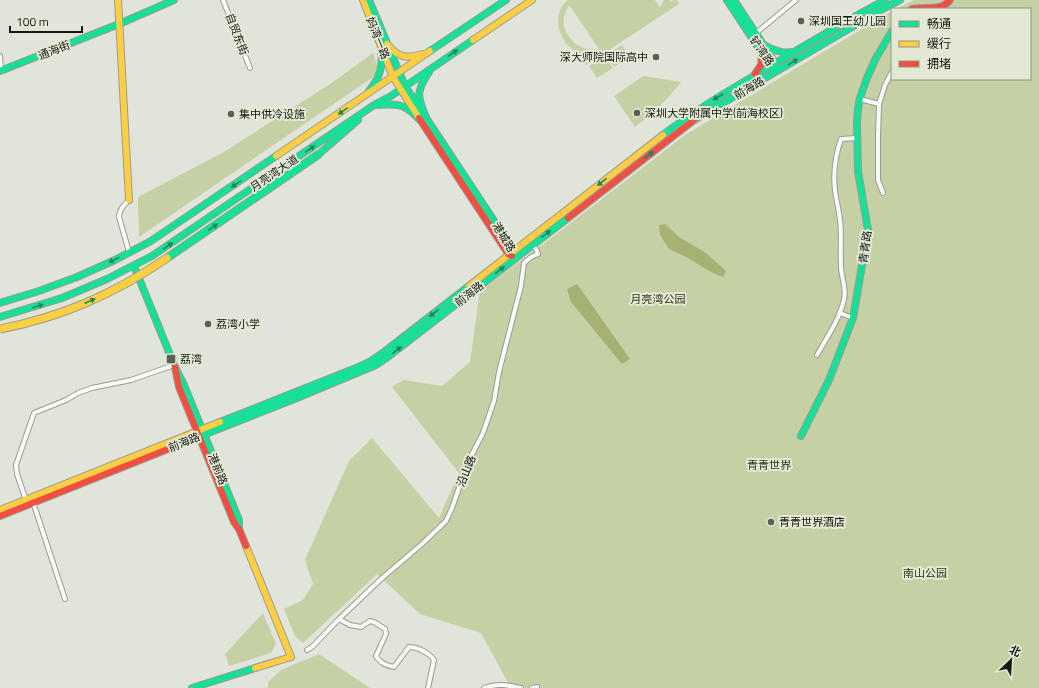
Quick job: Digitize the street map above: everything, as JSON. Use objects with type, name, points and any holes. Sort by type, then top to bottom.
[{"type":"street","points":[[118,0],[129,200],[121,208],[119,217],[130,253]]},
{"type":"street","name":"通海街","points":[[1,70],[119,24],[174,0]]},
{"type":"street","name":"自贸东街","points":[[223,0],[250,68]]},
{"type":"street","name":"妈湾一路","points":[[363,0],[396,75]]},
{"type":"street","name":"妈湾一路","points":[[369,0],[384,46]]},
{"type":"street","name":"月亮湾大道","points":[[0,303],[37,293],[63,283],[130,253],[150,241],[506,0]]},
{"type":"street","name":"月亮湾大道","points":[[0,317],[62,298],[134,266],[164,248],[371,107],[391,96],[532,0]]},
{"type":"street","name":"铲湾路","points":[[727,0],[761,52],[775,67]]},
{"type":"street","name":"铲湾路","points":[[734,0],[762,43],[775,67]]},
{"type":"street","points":[[756,34],[796,0]]},
{"type":"street","name":"前海路","points":[[513,254],[533,245],[699,117],[797,51],[885,0]]},
{"type":"street","name":"前海路","points":[[0,516],[30,501],[201,433],[371,361],[513,254],[684,119],[751,78],[775,67],[900,0]]},
{"type":"street","points":[[916,8],[941,8],[948,5],[950,0]]},
{"type":"street","name":"青青路","points":[[801,436],[829,380],[853,318],[868,230],[858,178],[858,109],[863,85],[869,71],[891,32]]},
{"type":"street","points":[[762,43],[781,53],[797,51]]},
{"type":"street","points":[[362,98],[381,73],[384,46],[398,56],[411,58],[430,51]]},
{"type":"street","points":[[751,78],[762,63],[761,52]]},
{"type":"street","points":[[0,56],[1,70]]},
{"type":"street","points":[[423,119],[418,92],[424,79],[436,64]]},
{"type":"street","points":[[883,193],[878,180],[879,104],[885,85],[891,74]]},
{"type":"street","name":"港城路","points":[[396,75],[402,88],[513,254]]},
{"type":"street","points":[[860,99],[879,104]]},
{"type":"street","points":[[0,330],[58,314],[104,295],[126,283],[164,260],[319,154],[362,117],[371,107],[397,104],[403,106],[423,119]]},
{"type":"street","points":[[817,354],[835,324],[844,299],[845,286],[841,267],[840,219],[835,190],[834,166],[837,149],[841,138],[858,138]]},
{"type":"street","name":"沿山路","points":[[307,650],[313,646],[381,579],[446,521],[468,462],[483,433],[494,401],[499,372],[521,286],[524,263],[531,257],[538,254],[533,245]]},
{"type":"street","name":"港前路","points":[[134,266],[174,366],[179,386],[201,433],[234,522],[239,529],[290,657],[192,688]]},
{"type":"street","points":[[840,313],[853,318]]},
{"type":"street","points":[[65,599],[30,501],[17,474],[16,465],[34,413],[92,388],[132,380],[174,366]]},
{"type":"street","name":"前海路","points":[[0,510],[30,501]]},
{"type":"street","points":[[339,619],[350,625],[361,627],[370,621],[385,629],[386,634],[376,656],[378,660],[389,666],[394,668],[409,647],[414,647],[430,656],[434,660],[428,688]]},
{"type":"street","points":[[484,688],[494,685],[521,688]]},
{"type":"street","points":[[532,688],[537,687]]},
{"type":"green space","points":[[568,0],[655,0],[660,8],[664,0],[670,0],[670,2],[677,0],[679,4],[586,65],[582,60],[590,55],[583,54],[572,49],[567,44],[560,32],[558,18],[563,5]],"holes":[[[570,6],[599,49],[582,47],[569,37],[565,30],[564,22],[565,14]]]},
{"type":"green space","points":[[914,0],[1039,0],[1039,688],[511,688],[481,633],[420,614],[377,574],[303,643],[295,636],[284,609],[303,600],[313,584],[305,560],[349,461],[372,438],[439,518],[459,473],[392,387],[403,380],[442,386],[470,362],[480,291],[685,135],[891,12],[891,80],[1031,80],[1031,8],[898,8]]},
{"type":"green space","points":[[622,45],[630,57],[614,67],[606,55]]},
{"type":"green space","points":[[373,53],[378,69],[373,77],[139,237],[138,197],[224,152],[330,84]]},
{"type":"green space","points":[[605,56],[613,68],[597,78],[589,66]]},
{"type":"green space","points":[[643,76],[681,82],[660,106],[635,127],[614,96]]},
{"type":"green space","points":[[263,613],[276,644],[271,653],[229,666],[225,654]]},
{"type":"green space","points":[[319,654],[370,688],[268,688],[268,682],[281,670]]},
{"type":"shaded area","points":[[665,224],[679,237],[706,253],[726,271],[723,277],[669,249],[660,235],[659,225]]},
{"type":"shaded area","points":[[577,284],[630,359],[622,364],[571,302],[567,289]]},
{"type":"traffic: fast","points":[[0,71],[119,24],[174,0]]},
{"type":"traffic: fast","points":[[369,0],[405,86],[515,254]]},
{"type":"traffic: fast","points":[[430,51],[506,0]]},
{"type":"traffic: fast","points":[[727,0],[771,67],[774,69]]},
{"type":"traffic: fast","points":[[734,0],[776,66]]},
{"type":"traffic: fast","points":[[663,135],[728,91],[885,0]]},
{"type":"traffic: fast","points":[[694,120],[900,0]]},
{"type":"traffic: fast","points":[[801,436],[829,380],[853,318],[868,230],[858,171],[858,109],[867,78],[876,58],[891,33]]},
{"type":"traffic: fast","points":[[0,317],[62,298],[107,279],[152,256],[374,105],[391,96],[473,40]]},
{"type":"traffic: fast","points":[[766,46],[779,52],[793,52]]},
{"type":"traffic: fast","points":[[369,91],[379,75],[382,60],[381,47]]},
{"type":"traffic: fast","points":[[426,117],[419,94],[422,84],[429,72]]},
{"type":"traffic: fast","points":[[378,105],[392,104],[402,106],[411,111],[421,121]]},
{"type":"traffic: fast","points":[[319,154],[358,120]]},
{"type":"traffic: fast","points":[[167,258],[319,154]]},
{"type":"traffic: fast","points":[[0,303],[77,277],[115,260],[151,241],[276,156]]},
{"type":"traffic: fast","points":[[173,447],[376,365],[568,218]]},
{"type":"traffic: fast","points":[[134,266],[239,520],[239,529]]},
{"type":"traffic: fast","points":[[220,422],[371,361],[469,286]]},
{"type":"traffic: fast","points":[[192,688],[255,668]]},
{"type":"traffic: slow","points":[[118,0],[129,200]]},
{"type":"traffic: slow","points":[[363,0],[393,77],[419,118]]},
{"type":"traffic: slow","points":[[473,40],[532,0]]},
{"type":"traffic: slow","points":[[387,44],[399,55],[412,57],[423,54]]},
{"type":"traffic: slow","points":[[276,156],[430,51]]},
{"type":"traffic: slow","points":[[469,286],[663,135]]},
{"type":"traffic: slow","points":[[0,329],[23,324],[66,311],[127,283],[167,258]]},
{"type":"traffic: slow","points":[[0,510],[220,422]]},
{"type":"traffic: slow","points":[[246,546],[291,657],[255,668]]},
{"type":"traffic: jam","points":[[932,8],[942,6],[950,0]]},
{"type":"traffic: jam","points":[[917,8],[932,8]]},
{"type":"traffic: jam","points":[[755,74],[761,65],[762,54]]},
{"type":"traffic: jam","points":[[419,118],[509,255],[512,256]]},
{"type":"traffic: jam","points":[[568,218],[694,120]]},
{"type":"traffic: jam","points":[[175,367],[179,387],[234,522],[239,529],[246,546]]},
{"type":"traffic: jam","points":[[0,516],[173,447]]},
{"type":"place","name":"深圳国王幼儿园","points":[[801,21]]},
{"type":"place","name":"深大师院国际高中","points":[[656,57]]},
{"type":"place","name":"深圳大学附属中学(前海校区)","points":[[637,113]]},
{"type":"place","name":"集中供冷设施","points":[[231,114]]},
{"type":"place","name":"荔湾小学","points":[[208,324]]},
{"type":"place","name":"荔湾","points":[[171,359]]},
{"type":"place","name":"青青世界酒店","points":[[771,522]]},
{"type":"park label","name":"月亮湾公园","points":[[658,299]]},
{"type":"park label","name":"青青世界","points":[[769,465]]},
{"type":"park label","name":"南山公园","points":[[925,573]]}]
